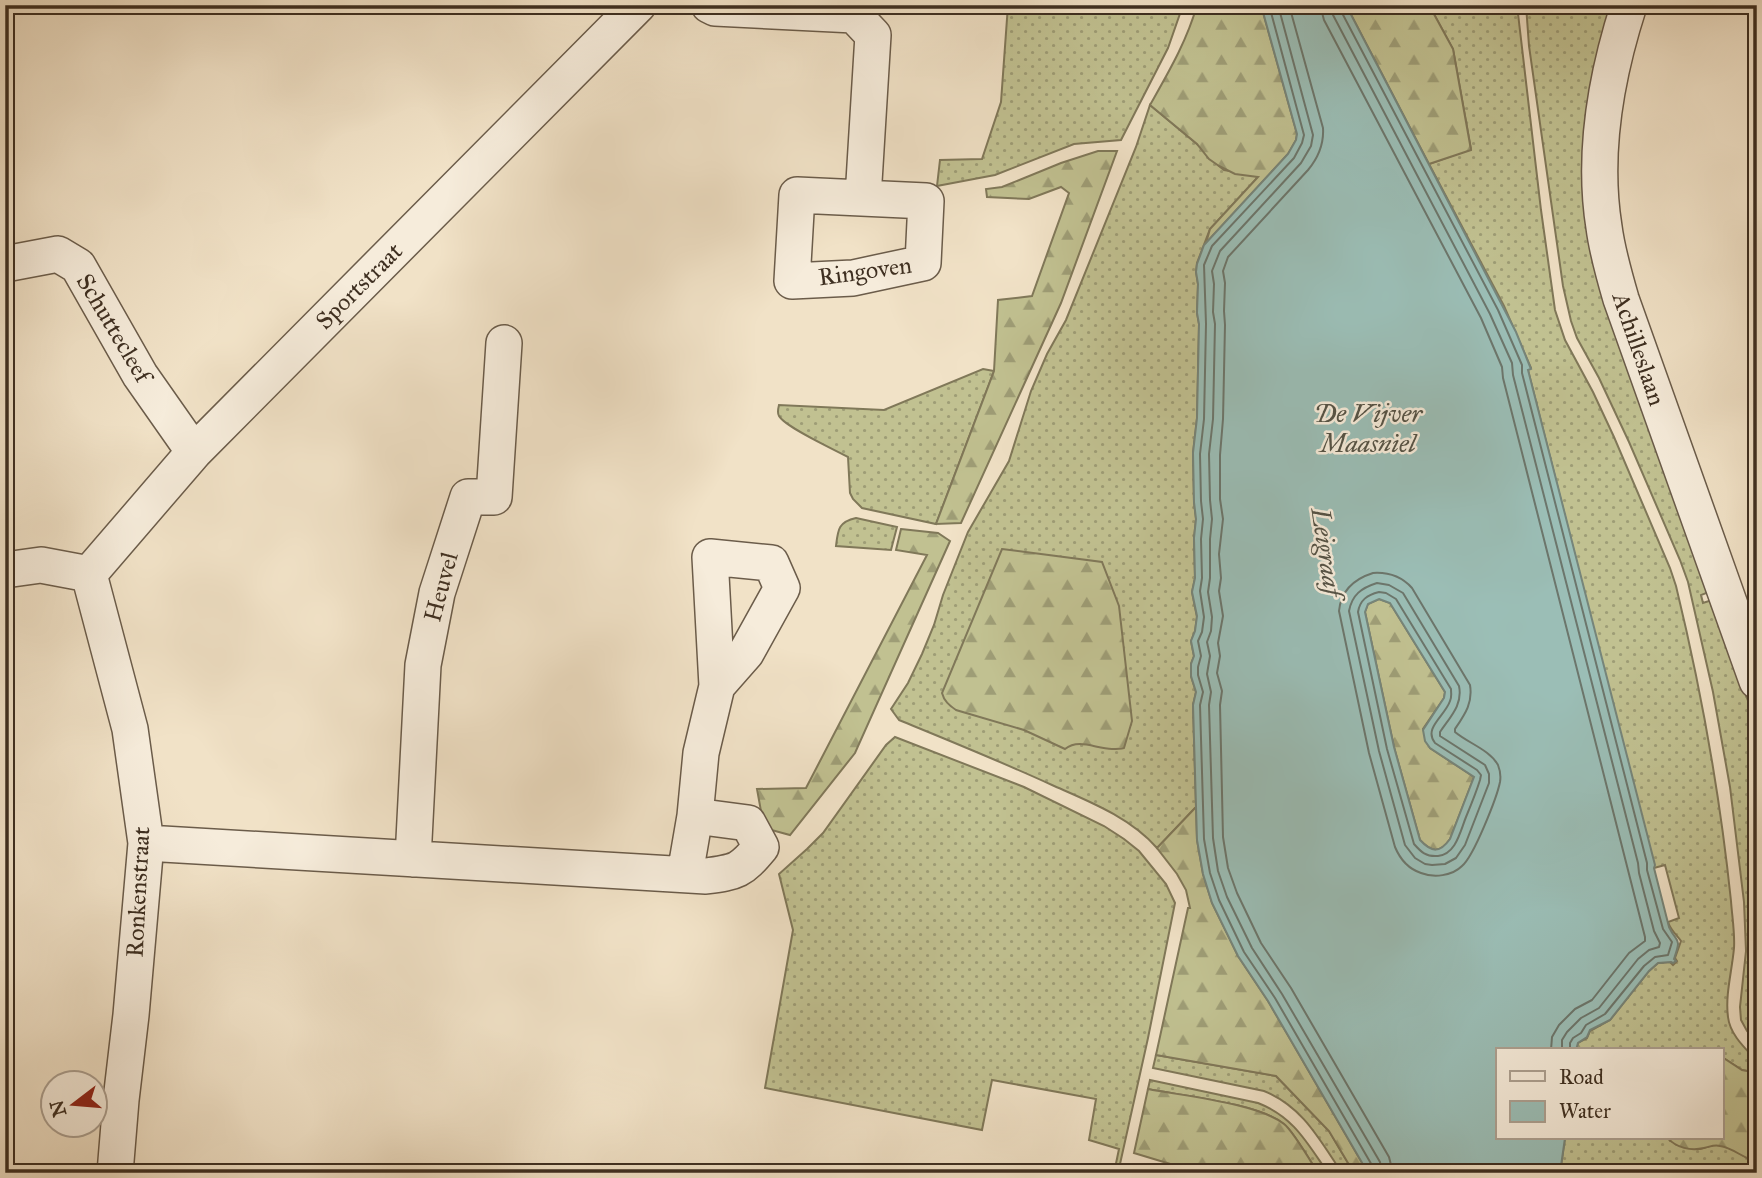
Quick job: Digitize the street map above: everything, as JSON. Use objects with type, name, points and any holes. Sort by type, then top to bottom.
[{"type":"street","name":"Sportstraat","points":[[89,574],[194,452],[638,5]]},
{"type":"street","points":[[709,5],[715,8],[854,16],[873,34],[863,198]]},
{"type":"street","name":"Achilleslaan","points":[[1629,5],[1616,44],[1599,165],[1603,224],[1610,263],[1757,681]]},
{"type":"street","name":"Schuttecleef","points":[[5,264],[58,254],[78,266],[140,375],[194,452]]},
{"type":"street","name":"Heuvel","points":[[413,859],[423,665],[437,593],[468,496],[494,497],[504,343]]},
{"type":"street","points":[[5,570],[41,565],[89,574]]},
{"type":"street","name":"Ronkenstraat","points":[[89,574],[130,729],[146,843],[116,1173]]},
{"type":"street","points":[[685,874],[695,816],[701,753],[718,686]]},
{"type":"street","points":[[146,843],[706,876],[730,873],[747,864],[761,847],[748,823],[695,816]]},
{"type":"green space","points":[[1008,5],[1183,5],[1168,48],[1121,140],[1074,144],[995,175],[937,186],[940,160],[982,159],[1001,102]]},
{"type":"green space","points":[[1197,5],[1261,5],[1297,134],[1288,154],[1206,243],[1210,229],[1258,177],[1235,174],[1219,166],[1150,105],[1182,44]]},
{"type":"green space","points":[[1346,5],[1429,5],[1453,49],[1471,150],[1429,164]]},
{"type":"green space","points":[[1429,5],[1517,5],[1555,310],[1565,340],[1614,437],[1676,586],[1709,742],[1727,861],[1734,942],[1728,992],[1729,1024],[1735,1036],[1757,1061],[1757,1078],[1752,1072],[1742,1070],[1724,1058],[1724,1048],[1577,1048],[1590,1031],[1610,1020],[1658,963],[1670,962],[1673,965],[1677,961],[1675,958],[1681,941],[1668,922],[1679,918],[1665,865],[1654,868],[1528,370],[1531,368],[1504,306],[1429,164],[1471,149],[1453,49]]},
{"type":"green space","points":[[1526,5],[1611,5],[1586,128],[1709,592],[1701,595],[1703,603],[1712,600],[1757,726],[1757,1042],[1741,1020],[1746,951],[1744,902],[1730,787],[1713,692],[1688,582],[1680,560],[1629,442],[1571,321],[1563,286],[1529,46]]},
{"type":"green space","points":[[1150,105],[1224,170],[1259,176],[1210,229],[1197,263],[1199,324],[1197,418],[1193,453],[1195,578],[1192,592],[1197,617],[1191,641],[1194,656],[1191,676],[1196,692],[1193,705],[1196,807],[1157,848],[1134,827],[1108,811],[899,720],[891,709],[922,654],[968,532],[1009,461],[1031,391],[1066,320],[1136,147]]},
{"type":"green space","points":[[1098,151],[1117,151],[1061,303],[961,523],[936,524],[994,371],[998,300],[1032,296],[1069,193],[1061,187],[1029,199],[987,197],[986,189],[1002,187]]},
{"type":"green space","points":[[983,369],[994,371],[936,524],[862,508],[850,493],[848,457],[790,426],[778,414],[779,405],[884,410]]},
{"type":"green space","points":[[856,518],[897,527],[891,550],[836,546],[842,524]]},
{"type":"green space","points":[[901,529],[938,533],[950,541],[855,753],[790,835],[764,828],[757,789],[806,788],[927,555],[896,550]]},
{"type":"green space","points":[[1002,549],[1102,562],[1119,606],[1132,721],[1124,748],[1106,749],[1076,744],[1065,749],[1024,730],[956,710],[944,698],[942,693]]},
{"type":"green space","points":[[1379,599],[1390,603],[1445,692],[1444,698],[1423,729],[1430,748],[1474,777],[1450,839],[1436,850],[1420,840],[1394,747],[1365,612],[1368,604]]},
{"type":"green space","points":[[895,737],[1024,787],[1104,826],[1139,851],[1166,884],[1175,903],[1118,1173],[1114,1173],[1119,1149],[1089,1140],[1096,1099],[992,1080],[982,1130],[765,1088],[793,930],[779,874],[823,833],[886,745]]},
{"type":"green space","points":[[1196,807],[1197,840],[1212,903],[1238,956],[1268,1001],[1368,1173],[1354,1173],[1329,1131],[1276,1076],[1156,1055],[1190,908],[1186,890],[1157,848]]},
{"type":"green space","points":[[1156,1055],[1276,1076],[1329,1131],[1354,1173],[1342,1173],[1309,1125],[1278,1098],[1264,1091],[1153,1068]]},
{"type":"green space","points":[[1724,1058],[1742,1070],[1752,1072],[1757,1078],[1757,1161],[1718,1145],[1689,1149],[1670,1140],[1724,1140]]},
{"type":"green space","points":[[1150,1080],[1258,1103],[1270,1109],[1299,1132],[1328,1173],[1318,1173],[1288,1128],[1272,1117],[1238,1106],[1148,1089]]},
{"type":"green space","points":[[1148,1089],[1238,1106],[1272,1117],[1288,1128],[1318,1173],[1200,1173],[1134,1153]]},
{"type":"green space","points":[[1565,1140],[1669,1140],[1700,1149],[1717,1144],[1757,1161],[1757,1173],[1560,1173]]},
{"type":"water","name":"De Vijver Maasniel","points":[[1261,5],[1346,5],[1516,332],[1531,369],[1528,370],[1669,927],[1678,941],[1674,959],[1676,961],[1658,963],[1610,1020],[1590,1030],[1577,1048],[1496,1048],[1496,1140],[1565,1140],[1560,1173],[1368,1173],[1268,1001],[1238,956],[1212,903],[1203,874],[1197,840],[1193,705],[1196,692],[1191,676],[1194,656],[1191,641],[1197,616],[1192,592],[1195,578],[1193,453],[1197,418],[1199,324],[1197,264],[1204,245],[1288,154],[1297,134]],"holes":[[[1379,599],[1390,603],[1445,692],[1444,698],[1423,730],[1425,741],[1430,748],[1474,777],[1450,839],[1436,850],[1420,840],[1394,747],[1365,612],[1368,604]]]},
{"type":"water label","name":"Leigraaf","points":[[1327,552]]}]
